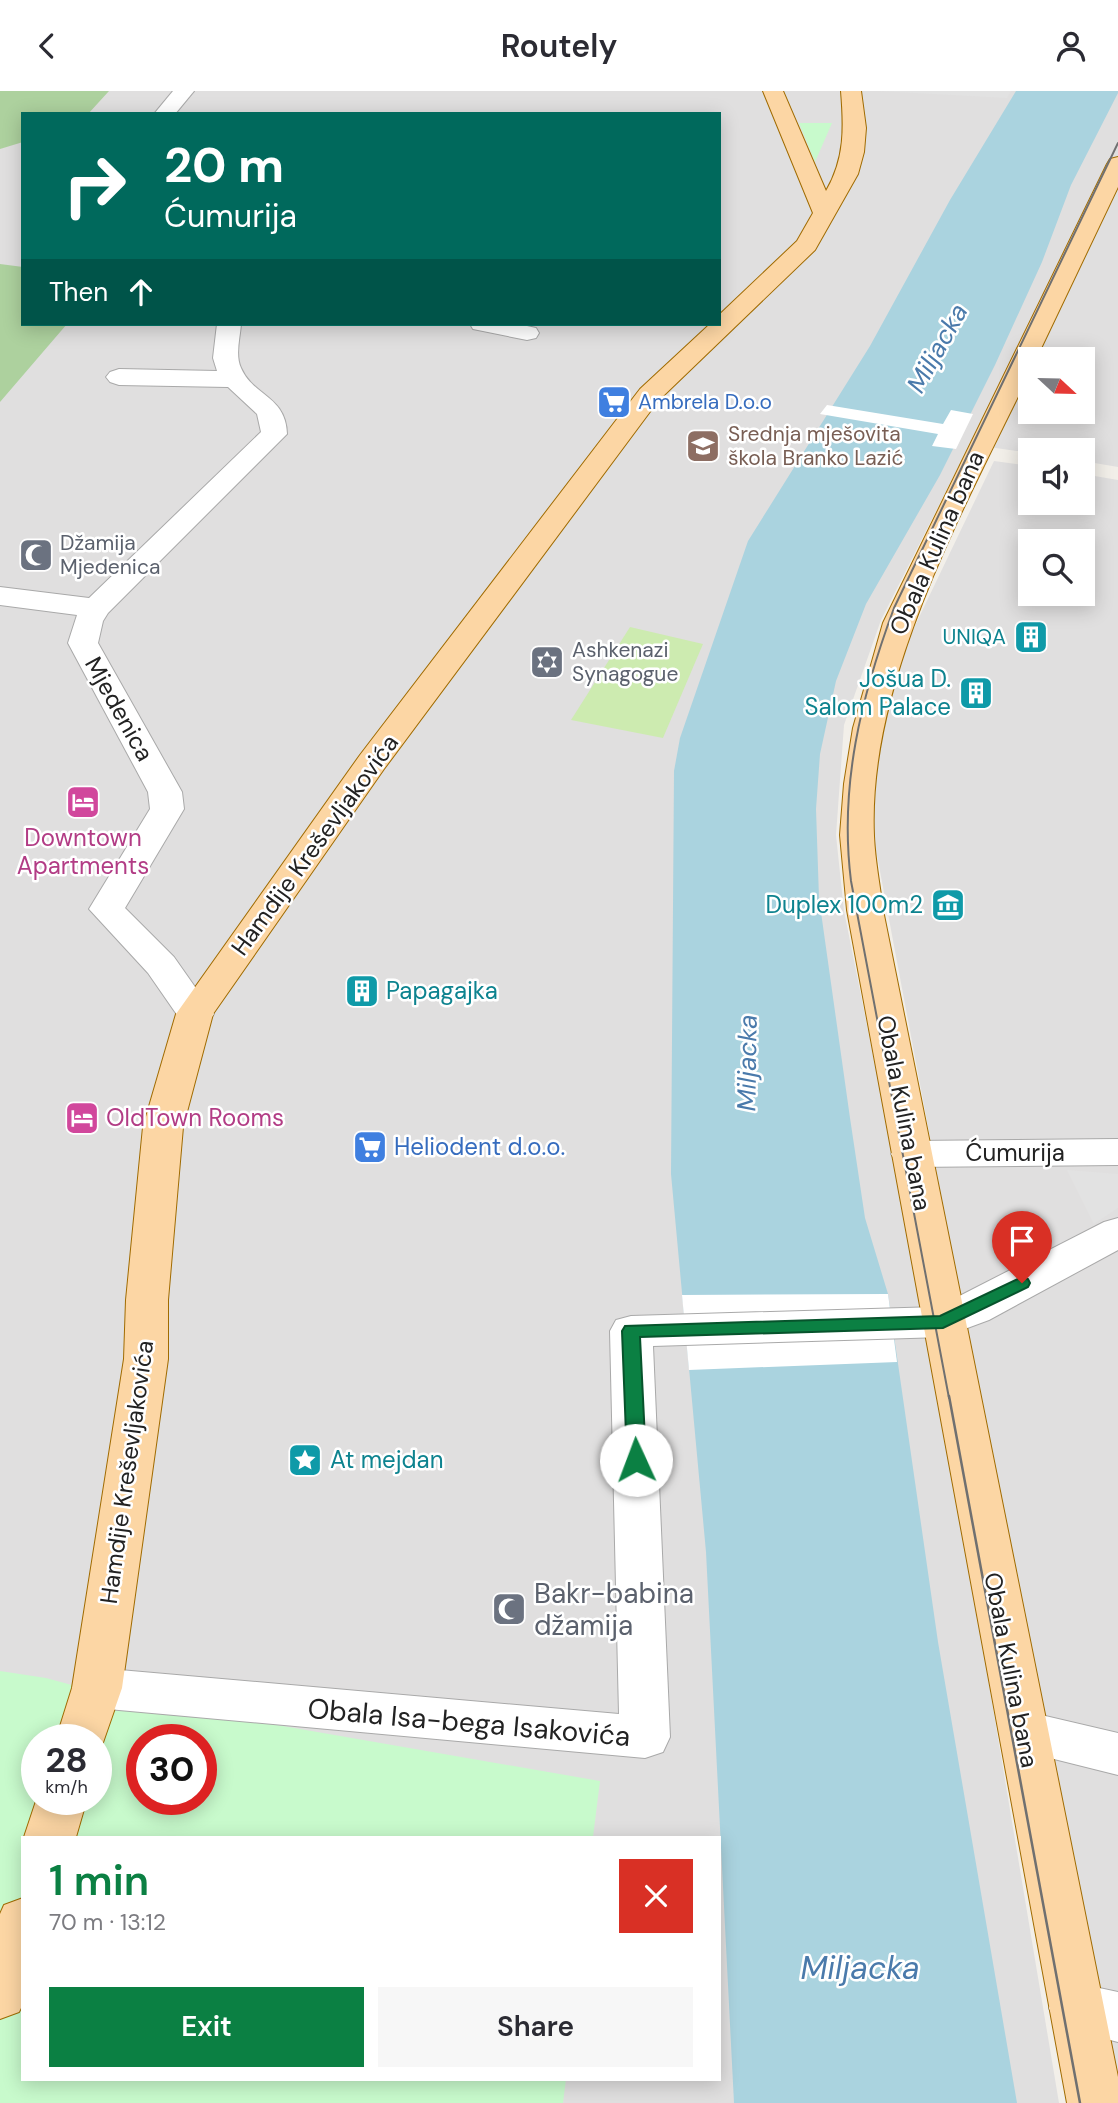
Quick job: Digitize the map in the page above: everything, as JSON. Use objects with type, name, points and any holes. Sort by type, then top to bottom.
[{"type":"main road","points":[[773,91],[825,214]]},
{"type":"main road","name":"Hamdije Kreševljakovića","points":[[86,1724],[97,1688],[146,1359],[147,1300],[163,1126],[195,1014],[372,762],[649,394],[802,251],[840,190],[853,152],[851,91]]},
{"type":"main road","name":"Obala Kulina bana","points":[[1095,2103],[1097,2012],[1024,1732],[865,910],[857,835],[860,784],[869,728],[898,623],[1118,164]]},
{"type":"main road","points":[[50,1836],[57,1815]]},
{"type":"main road","points":[[0,1994],[21,1928]]},
{"type":"street","points":[[166,112],[184,91]]},
{"type":"street","points":[[119,377],[234,379],[227,366],[229,326]]},
{"type":"street","points":[[492,326],[527,333]]},
{"type":"street","name":"Mjedenica","points":[[195,1014],[162,965],[107,909],[167,809],[165,792],[83,643],[88,621],[96,608],[274,434],[275,422],[268,409],[234,379]]},
{"type":"street","points":[[0,596],[96,608]]},
{"type":"street","name":"Ćumurija","points":[[911,1154],[1118,1153]]},
{"type":"street","points":[[943,1322],[974,1309],[1118,1232]]},
{"type":"street","name":"Obala Isa-bega Isakovića","points":[[97,1688],[645,1737],[631,1331],[943,1322]]},
{"type":"street","points":[[1024,1732],[1118,1754]]},
{"type":"shaded area","points":[[0,91],[1118,91],[1118,467],[1095,463],[1095,438],[1018,438],[1018,451],[989,447],[1018,361],[1018,424],[1096,423],[1096,347],[1023,347],[1030,325],[881,620],[844,725],[836,835],[844,911],[937,1373],[1059,2103],[0,2103]]},
{"type":"shaded area","points":[[878,91],[1011,91],[1007,98]]},
{"type":"shaded area","points":[[994,461],[1018,464],[1018,515],[1095,515],[1095,476],[1118,480],[1118,2103],[967,1334],[873,834],[871,788],[900,657]]},
{"type":"shaded area","points":[[1067,1170],[1118,1174],[1118,1208],[1094,1224]]},
{"type":"green space","points":[[0,91],[109,91],[90,112],[21,112],[21,143],[0,149]]},
{"type":"green space","points":[[799,123],[832,123],[815,162]]},
{"type":"green space","points":[[0,264],[21,267],[21,326],[65,326],[0,402]]},
{"type":"green space","points":[[630,627],[703,644],[663,738],[571,720]]},
{"type":"green space","points":[[0,1671],[46,1678],[116,1697],[600,1781],[593,1836],[21,1836],[21,2081],[566,2081],[563,2103],[0,2103]]},
{"type":"water","name":"Miljacka","points":[[1016,91],[1118,91],[1071,185],[1042,262],[995,365],[940,475],[866,604],[836,681],[820,754],[816,809],[819,898],[865,1218],[888,1294],[938,1642],[1017,2103],[734,2103],[706,1552],[671,1174],[674,771],[680,738],[748,541],[870,346],[950,200]]},
{"type":"pier","points":[[827,405],[943,424],[951,410],[973,414],[956,449],[932,446],[938,434],[820,414]]},
{"type":"pier","points":[[888,1294],[897,1362],[689,1370],[682,1295]]},
{"type":"tram line","points":[[949,1398],[851,881],[848,846],[851,776],[863,708],[894,608],[1118,143]]},
{"type":"tram line","points":[[949,1396],[1080,2103]]},
{"type":"place","name":"Ambrela D.o.o","points":[[614,402]]},
{"type":"place","name":"Srednja mješovita škola Branko Lazić","points":[[703,446]]},
{"type":"place","name":"Džamija Mjedenica","points":[[36,555]]},
{"type":"place","name":"UNIQA","points":[[1031,637]]},
{"type":"place","name":"Ashkenazi Synagogue","points":[[547,662]]},
{"type":"place","name":"Jošua D. Salom Palace","points":[[976,693]]},
{"type":"place","name":"Downtown Apartments","points":[[83,802]]},
{"type":"place","name":"Duplex 100m2","points":[[948,905]]},
{"type":"place","name":"Papagajka","points":[[362,991]]},
{"type":"place","name":"OldTown Rooms","points":[[82,1118]]},
{"type":"place","name":"Heliodent d.o.o.","points":[[370,1147]]},
{"type":"place","name":"At mejdan","points":[[305,1460]]},
{"type":"place","name":"Bakr-babina džamija","points":[[509,1609]]},
{"type":"route","points":[[636,1460],[631,1331],[943,1322],[1022,1283]]}]
